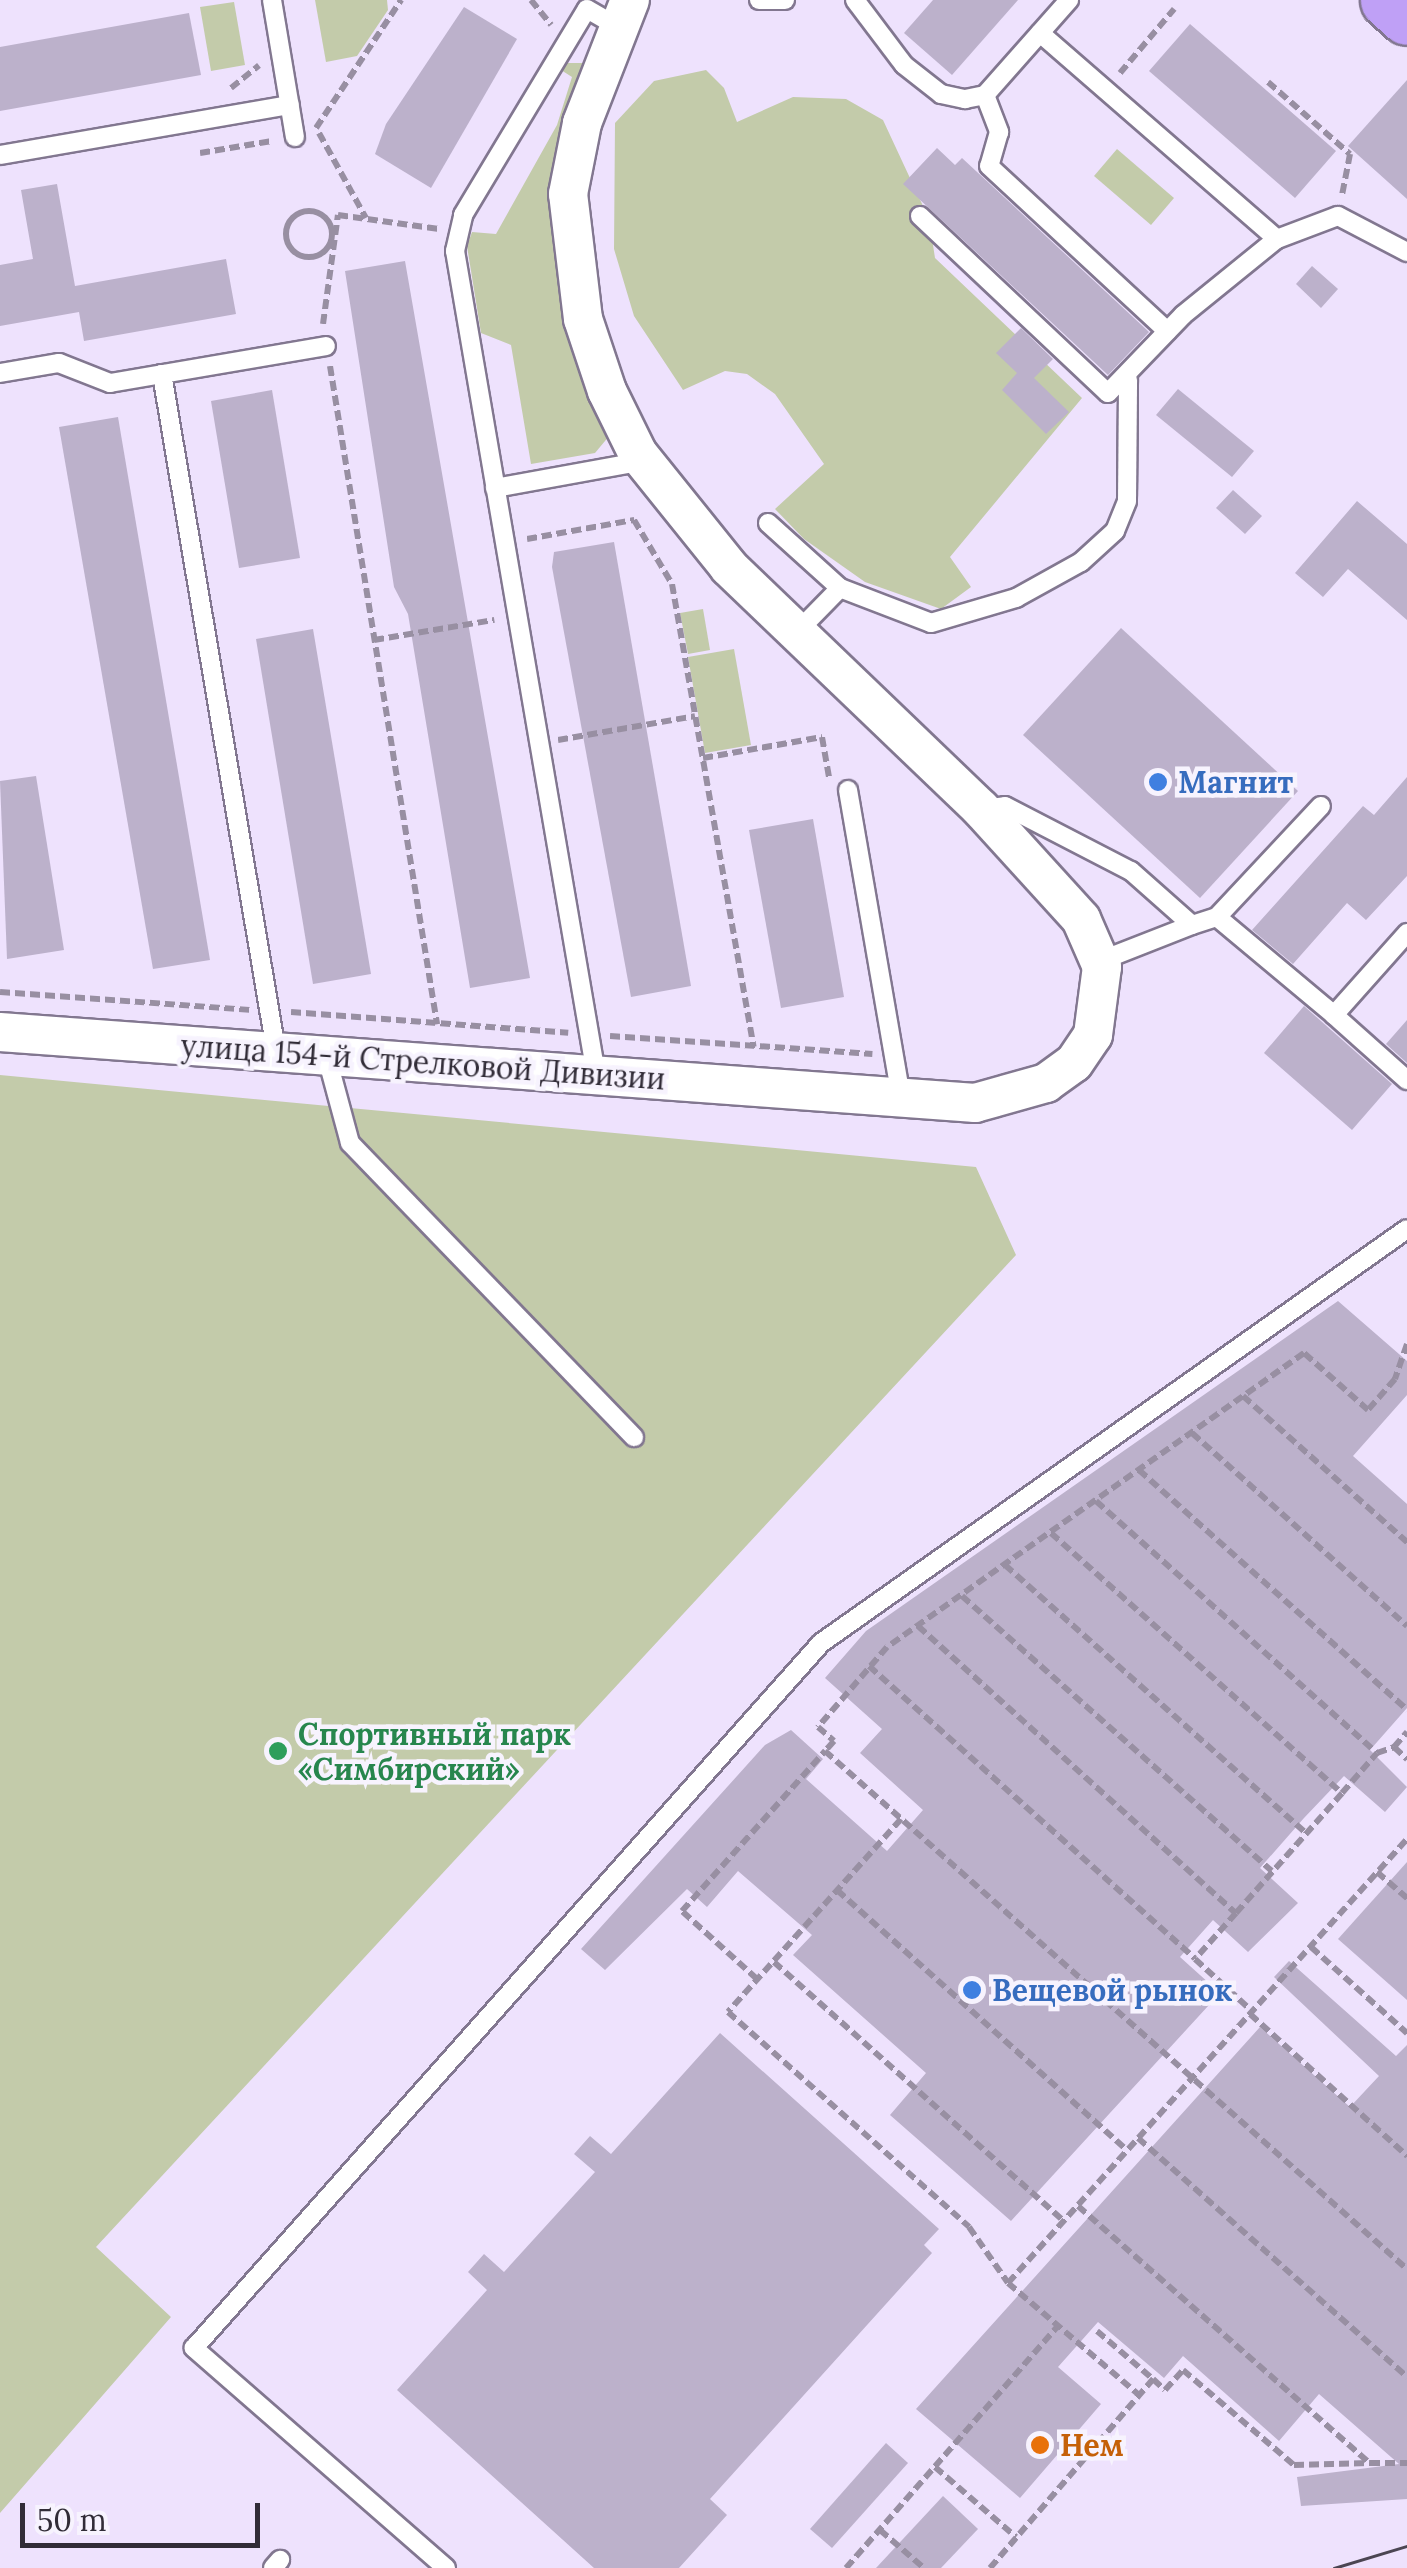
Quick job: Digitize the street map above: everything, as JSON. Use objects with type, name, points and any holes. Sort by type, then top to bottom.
[{"type":"highway","points":[[1388,0],[1407,17]]},
{"type":"street","points":[[601,8],[568,194],[582,319],[606,391],[644,461],[729,567],[981,810],[1081,919],[1100,961]]},
{"type":"street","name":"улица 154-й Стрелковой Дивизии","points":[[0,1032],[975,1103],[1046,1083],[1074,1063],[1093,1036],[1102,1008],[1100,961]]},
{"type":"lane","points":[[272,0],[295,137]]},
{"type":"lane","points":[[759,0],[784,0]]},
{"type":"lane","points":[[856,0],[873,32],[942,94],[985,95],[1068,0]]},
{"type":"lane","points":[[596,1074],[599,1036],[495,488],[456,238],[601,8]]},
{"type":"lane","points":[[1040,33],[1277,239]]},
{"type":"lane","points":[[985,95],[999,132],[990,166],[1168,331]]},
{"type":"lane","points":[[0,155],[290,105]]},
{"type":"lane","points":[[920,216],[1108,393],[1128,380],[1168,331],[1277,239],[1338,216],[1407,252]]},
{"type":"lane","points":[[0,373],[59,363],[110,383],[326,346]]},
{"type":"lane","points":[[162,374],[276,1050]]},
{"type":"lane","points":[[768,523],[840,588],[931,623],[1016,598],[1081,562],[1115,531],[1127,501],[1128,380]]},
{"type":"lane","points":[[495,488],[644,461]]},
{"type":"lane","points":[[796,633],[840,588]]},
{"type":"lane","points":[[840,791],[900,1098]]},
{"type":"lane","points":[[981,810],[1005,806],[1131,872],[1192,924]]},
{"type":"lane","points":[[1100,961],[1217,916],[1322,806]]},
{"type":"lane","points":[[1217,916],[1407,1080]]},
{"type":"lane","points":[[1334,1015],[1407,933]]},
{"type":"lane","points":[[326,1054],[350,1142],[634,1437]]},
{"type":"lane","points":[[446,2568],[194,2348],[821,1643],[1407,1229]]},
{"type":"path","points":[[1106,90],[1174,9]]},
{"type":"path","points":[[215,90],[246,83],[260,51]]},
{"type":"path","points":[[1268,82],[1350,154],[1338,216]]},
{"type":"path","points":[[316,128],[367,219]]},
{"type":"path","points":[[301,212],[315,212],[327,220],[332,241],[322,253],[299,255],[286,228],[301,212]]},
{"type":"path","points":[[437,1024],[320,304],[338,215],[440,229]]},
{"type":"path","points":[[527,558],[524,540],[634,520],[672,584],[754,1047]]},
{"type":"path","points":[[374,640],[500,619]]},
{"type":"path","points":[[558,740],[695,716]]},
{"type":"path","points":[[555,722],[561,759]]},
{"type":"path","points":[[702,758],[822,737],[840,791]]},
{"type":"path","points":[[0,992],[878,1054],[875,1036]]},
{"type":"path","points":[[599,1036],[606,1018]]},
{"type":"path","points":[[758,1979],[682,1911],[834,1741],[818,1727],[869,1666],[918,1626],[1304,1353],[1368,1410],[1395,1379],[1407,1344]]},
{"type":"path","points":[[1243,1396],[1407,1542]]},
{"type":"path","points":[[1192,1432],[1407,1626]]},
{"type":"path","points":[[1139,1470],[1407,1710]]},
{"type":"path","points":[[1096,1501],[1377,1753]]},
{"type":"path","points":[[1051,1533],[1342,1793]]},
{"type":"path","points":[[1005,1566],[1306,1832]]},
{"type":"path","points":[[962,1596],[1272,1872]]},
{"type":"path","points":[[918,1626],[1236,1913]]},
{"type":"path","points":[[869,1666],[1407,2156]]},
{"type":"path","points":[[1194,1959],[1377,1753],[1394,1747],[1407,1732]]},
{"type":"path","points":[[1394,1747],[1407,1758]]},
{"type":"path","points":[[825,1751],[1407,2269]]},
{"type":"path","points":[[901,1818],[728,2012],[970,2227],[1008,2283],[1139,2395]]},
{"type":"path","points":[[1008,2283],[1407,1839]]},
{"type":"path","points":[[1378,1872],[1407,1898]]},
{"type":"path","points":[[837,1890],[1127,2150]]},
{"type":"path","points":[[1310,1946],[1407,2033]]},
{"type":"path","points":[[773,1962],[1064,2221]]},
{"type":"path","points":[[1138,2138],[1407,2377]]},
{"type":"path","points":[[1078,2206],[1370,2463]]},
{"type":"path","points":[[846,2568],[1058,2326]]},
{"type":"path","points":[[1098,2331],[1166,2390],[1182,2370],[1294,2465],[1407,2463]]},
{"type":"path","points":[[990,2568],[1153,2379]]},
{"type":"path","points":[[935,2466],[1016,2537]]},
{"type":"path","points":[[880,2530],[924,2568]]},
{"type":"green space","points":[[315,0],[387,0],[388,10],[357,56],[326,62]]},
{"type":"green space","points":[[234,2],[245,65],[211,71],[200,7]]},
{"type":"green space","points":[[565,63],[589,63],[573,123],[610,435],[595,453],[531,464],[511,345],[481,333],[467,246],[472,232],[496,234],[557,125],[572,77],[561,70]]},
{"type":"green space","points":[[706,70],[724,88],[737,122],[793,97],[846,99],[883,120],[929,219],[935,258],[1082,398],[950,557],[971,587],[941,609],[865,582],[804,539],[775,509],[824,464],[775,394],[747,374],[725,371],[683,390],[634,316],[614,249],[615,123],[654,81]]},
{"type":"green space","points":[[1117,149],[1174,198],[1151,225],[1094,176]]},
{"type":"green space","points":[[703,609],[710,650],[688,654],[680,613]]},
{"type":"green space","points":[[734,649],[751,745],[705,753],[688,657]]},
{"type":"green space","name":"Спортивный парк «Симбирский»","points":[[0,1075],[976,1167],[1016,1255],[96,2247],[171,2317],[0,2513]]},
{"type":"building","points":[[933,0],[1018,0],[952,75],[904,33]]},
{"type":"building","points":[[464,7],[517,39],[431,188],[375,154],[386,124]]},
{"type":"building","points":[[189,13],[201,75],[0,111],[0,47]]},
{"type":"building","points":[[1190,24],[1336,151],[1295,198],[1149,71]]},
{"type":"building","points":[[1407,80],[1407,199],[1348,146]]},
{"type":"building","points":[[937,148],[955,165],[962,158],[1149,332],[1108,375],[903,184]]},
{"type":"building","points":[[57,184],[75,286],[226,259],[236,314],[84,341],[79,312],[0,326],[0,265],[33,259],[21,190]]},
{"type":"building","points":[[405,261],[530,978],[470,988],[408,614],[394,587],[345,271]]},
{"type":"building","points":[[1312,266],[1338,289],[1321,308],[1296,284]]},
{"type":"building","points":[[1021,328],[1053,359],[1034,378],[1069,412],[1046,434],[1002,390],[1017,373],[996,353]]},
{"type":"building","points":[[1178,389],[1254,451],[1232,477],[1156,415]]},
{"type":"building","points":[[272,390],[300,558],[239,568],[211,401]]},
{"type":"building","points":[[118,417],[210,960],[153,969],[59,427]]},
{"type":"building","points":[[1233,490],[1262,516],[1245,534],[1216,508]]},
{"type":"building","points":[[1357,501],[1407,544],[1407,620],[1348,569],[1323,597],[1295,573]]},
{"type":"building","points":[[614,542],[691,986],[631,997],[552,567],[554,552]]},
{"type":"building","points":[[1121,628],[1298,791],[1200,898],[1023,735]]},
{"type":"building","points":[[313,629],[371,974],[313,984],[256,639]]},
{"type":"building","points":[[36,776],[64,950],[7,959],[0,781]]},
{"type":"building","points":[[1407,777],[1407,876],[1366,920],[1347,903],[1293,964],[1252,930],[1363,806],[1374,815]]},
{"type":"building","points":[[813,819],[844,997],[781,1008],[749,830]]},
{"type":"building","points":[[1304,1006],[1392,1084],[1352,1130],[1264,1053]]},
{"type":"building","points":[[1407,1020],[1407,1063],[1386,1044]]},
{"type":"building","points":[[1338,1301],[1407,1361],[1407,1395],[1353,1456],[1407,1504],[1407,1708],[1370,1750],[1407,1787],[1385,1812],[1344,1776],[1304,1818],[1260,1868],[1298,1903],[1248,1952],[1213,1920],[1180,1957],[1220,1993],[1011,2221],[890,2115],[926,2073],[793,1955],[812,1935],[738,1871],[707,1907],[687,1889],[605,1970],[581,1949],[765,1745],[791,1730],[823,1759],[806,1779],[887,1851],[923,1810],[860,1753],[882,1729],[825,1678],[866,1631]]},
{"type":"building","points":[[1407,1862],[1407,2000],[1338,1939]]},
{"type":"building","points":[[1289,1961],[1396,2056],[1407,2045],[1407,2499],[1301,2506],[1297,2477],[1399,2464],[1319,2394],[1279,2441],[1183,2356],[1164,2378],[1098,2322],[1058,2367],[1101,2404],[1020,2498],[916,2409],[1260,2027],[1350,2107],[1379,2076],[1274,1977]]},
{"type":"building","points":[[720,2033],[939,2229],[924,2245],[932,2253],[710,2499],[727,2515],[679,2568],[594,2568],[397,2390],[487,2290],[468,2272],[484,2254],[504,2272],[595,2172],[574,2154],[590,2136],[611,2154]]},
{"type":"building","points":[[886,2443],[908,2463],[832,2548],[810,2529]]},
{"type":"building","points":[[943,2496],[978,2529],[941,2568],[876,2568]]},
{"type":"tram line","points":[[1334,2568],[1407,2546]]},
{"type":"place","name":"Магнит","points":[[1158,782]]},
{"type":"place","name":"Спортивный парк «Симбирский»","points":[[278,1751]]},
{"type":"place","name":"Вещевой рынок","points":[[972,1990]]},
{"type":"place","name":"Нем","points":[[1040,2445]]}]
